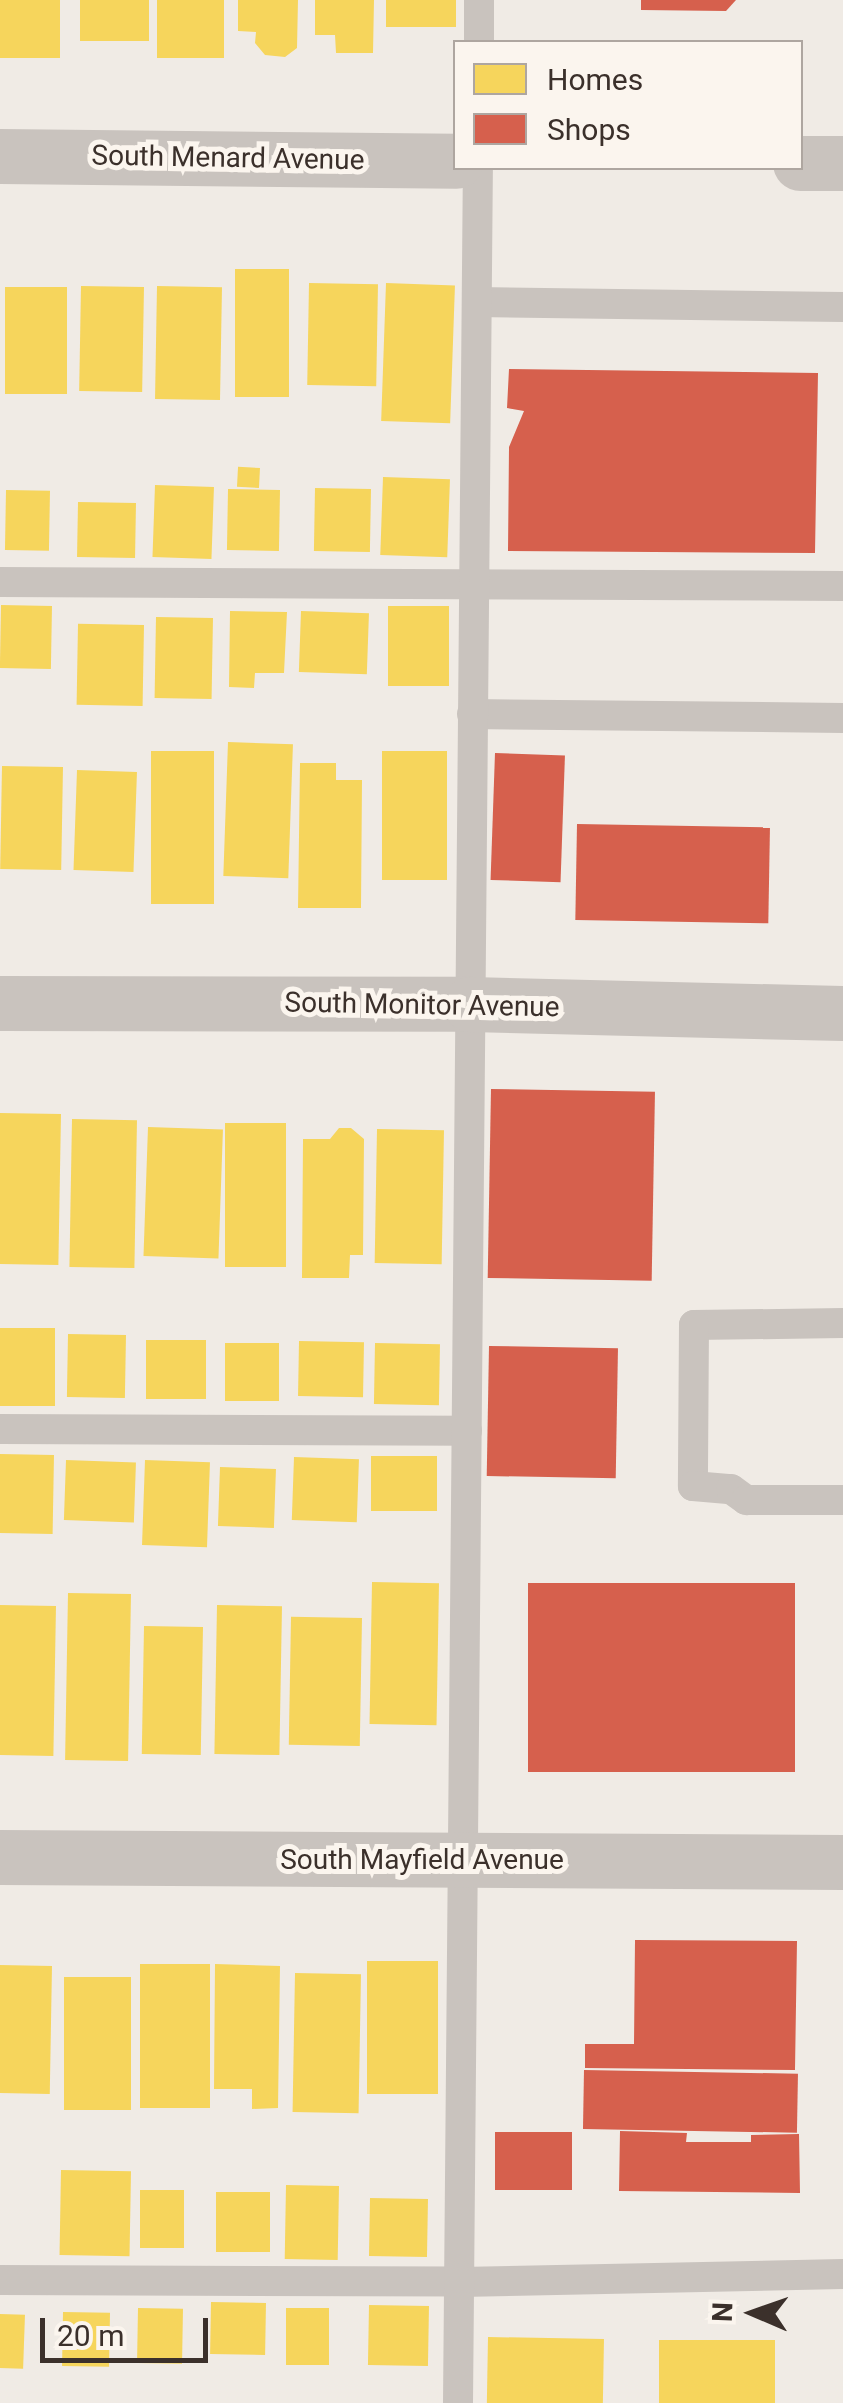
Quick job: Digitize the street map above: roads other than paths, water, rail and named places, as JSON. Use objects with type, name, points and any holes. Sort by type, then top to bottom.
[{"type":"street","name":"South Menard Avenue","points":[[0,156],[453,161]]},
{"type":"street","points":[[803,163],[843,163]]},
{"type":"street","name":"South Monitor Avenue","points":[[0,1002],[470,1004],[843,1013]]},
{"type":"street","name":"South Mayfield Avenue","points":[[0,1857],[843,1862]]},
{"type":"lane","points":[[479,0],[479,40]]},
{"type":"lane","points":[[458,2403],[478,170]]},
{"type":"lane","points":[[476,302],[843,307]]},
{"type":"lane","points":[[0,582],[843,586]]},
{"type":"lane","points":[[472,714],[843,718]]},
{"type":"lane","points":[[843,1323],[694,1324],[693,1450],[693,1486],[731,1488],[746,1500],[843,1500]]},
{"type":"lane","points":[[0,1430],[467,1431]]},
{"type":"lane","points":[[0,2280],[460,2282],[843,2274]]}]
